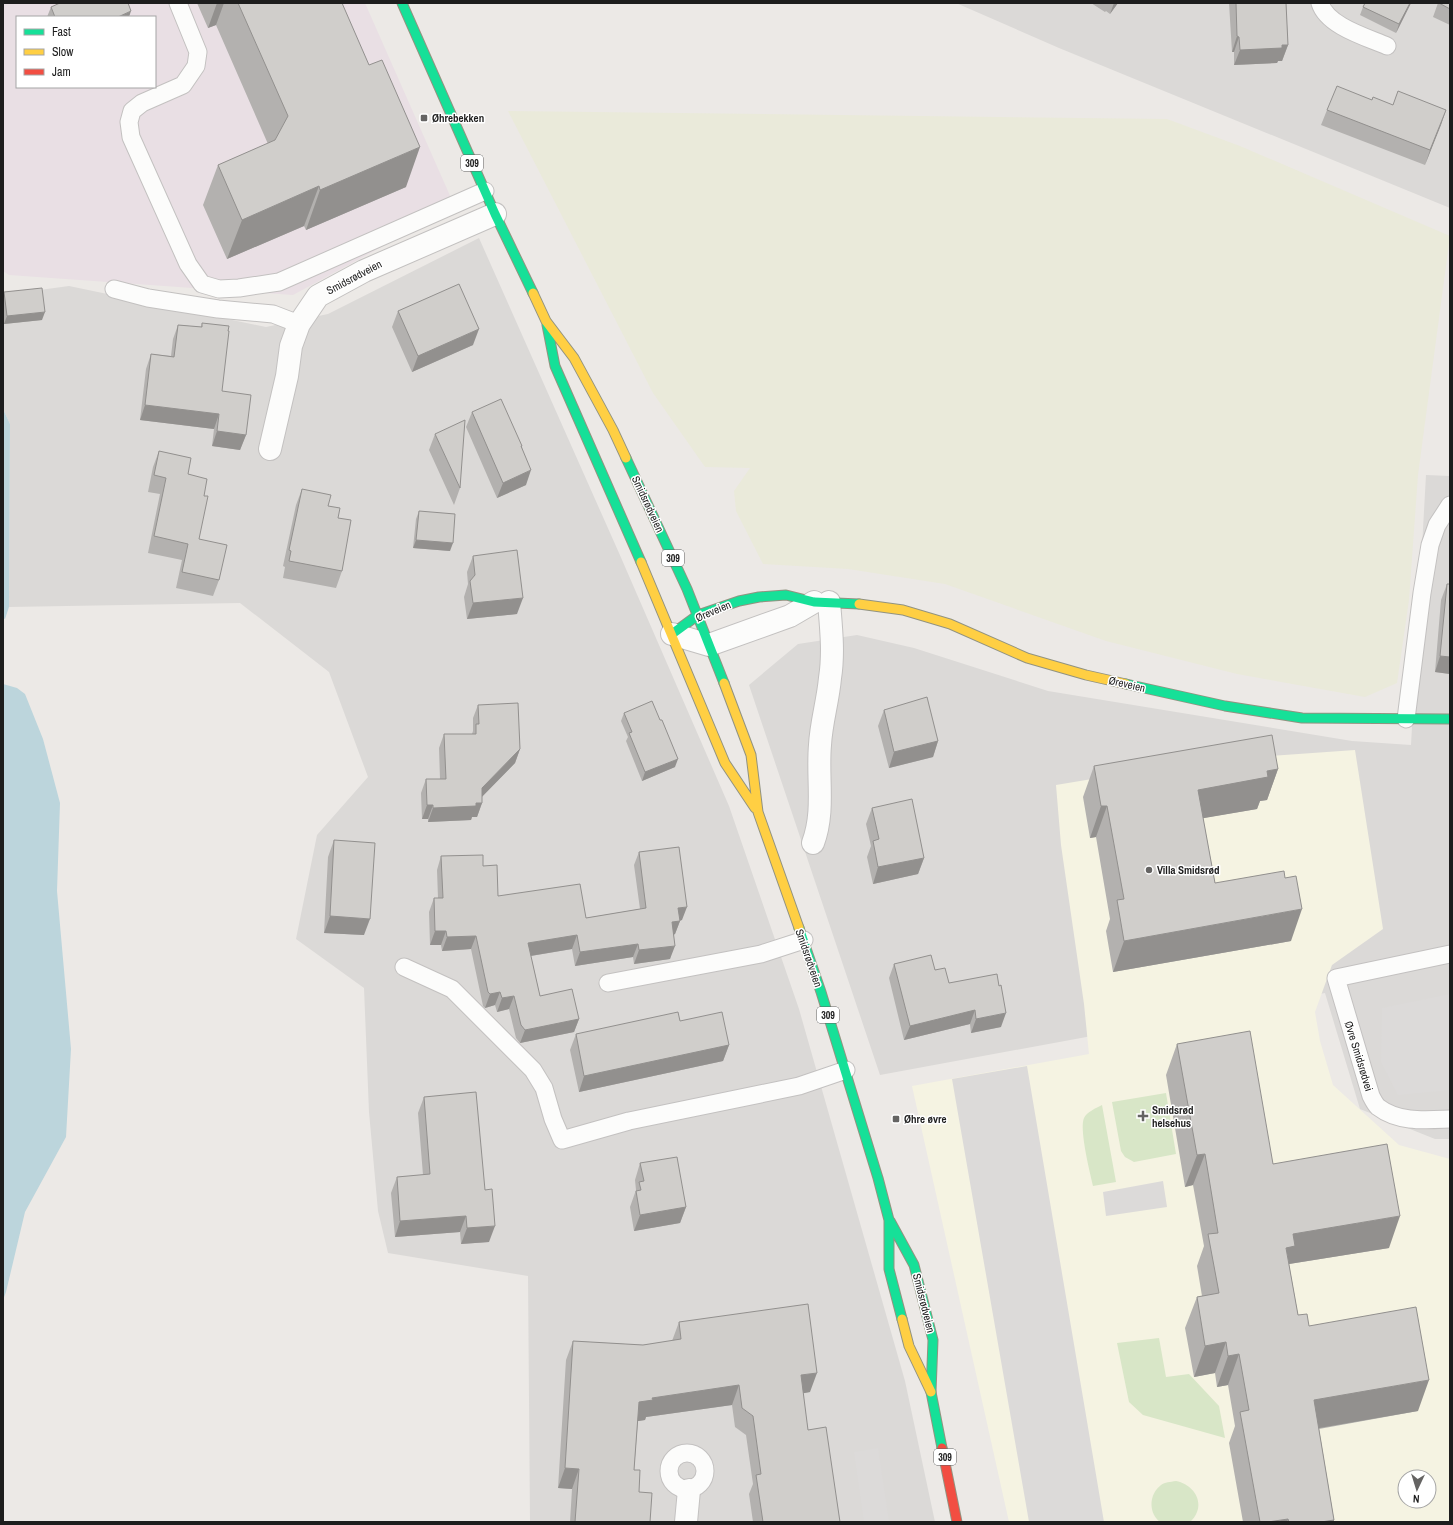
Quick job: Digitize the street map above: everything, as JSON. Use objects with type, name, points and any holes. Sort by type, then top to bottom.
[{"type":"main road","name":"Smidsrødveien","points":[[402,3],[495,214],[546,321],[574,358],[613,430],[666,542],[710,645],[751,756],[758,812],[804,940],[846,1070],[889,1220],[914,1265],[933,1340],[931,1392]]},
{"type":"main road","name":"Smidsrødveien","points":[[546,321],[555,366],[672,634],[725,763],[758,812]]},
{"type":"main road","name":"Øreveien","points":[[672,634],[698,616],[732,603],[759,597],[786,595],[821,602],[903,610],[950,624],[1027,658],[1086,675],[1225,706],[1302,718],[1450,719]]},
{"type":"main road","name":"Smidsrødveien","points":[[889,1220],[889,1269],[910,1346],[931,1392],[957,1522]]},
{"type":"street","name":"Smidsrødveien","points":[[270,449],[287,376],[291,346],[299,324],[318,296],[364,271],[445,234],[495,214]]},
{"type":"street","points":[[672,634],[710,645],[782,619],[821,602],[832,641],[831,677],[820,745],[821,802],[818,831],[813,843]]},
{"type":"street","points":[[686,1522],[689,1490]]},
{"type":"lane","points":[[178,3],[198,52],[196,66],[183,85],[142,103],[132,111],[130,122],[131,137],[188,264],[202,284],[219,288],[239,288],[279,282],[485,191]]},
{"type":"lane","points":[[1320,3],[1322,9],[1336,23],[1387,46]]},
{"type":"lane","points":[[114,289],[148,298],[218,309],[273,314],[299,324]]},
{"type":"lane","points":[[1406,719],[1422,593],[1430,545],[1437,525],[1450,505]]},
{"type":"lane","points":[[608,983],[761,954],[804,940]]},
{"type":"lane","name":"Øvre Smidsrødvei","points":[[1450,954],[1336,978],[1371,1096],[1377,1106],[1396,1115],[1416,1120],[1450,1119]]},
{"type":"lane","points":[[404,967],[452,989],[533,1070],[544,1088],[553,1119],[562,1140],[628,1121],[799,1086],[846,1070]]},
{"type":"shaded area","points":[[3,3],[365,3],[455,207],[293,295],[9,275],[3,271]]},
{"type":"shaded area","points":[[956,3],[1450,3],[1450,208],[1059,48]]},
{"type":"shaded area","points":[[479,238],[619,553],[729,806],[799,1009],[905,1381],[935,1522],[530,1522],[528,1276],[388,1253],[378,1211],[369,1112],[364,988],[296,939],[317,835],[368,777],[329,672],[240,603],[9,607],[10,424],[3,409],[3,295],[69,286],[266,327],[328,314]]},
{"type":"shaded area","points":[[1426,475],[1450,476],[1450,1139],[1435,1139],[1360,1109],[1325,993],[880,1075],[749,685],[798,644],[857,635],[914,648],[1048,691],[1352,741],[1411,745]]},
{"type":"shaded area","name":"Smidsrød helsehus","points":[[1355,750],[1383,929],[1332,965],[1315,1012],[1320,1041],[1333,1085],[1399,1145],[1450,1159],[1450,1522],[1009,1522],[912,1086],[1089,1054],[1084,1004],[1061,845],[1056,785],[1200,761]]},
{"type":"shaded area","points":[[1450,994],[1450,1090],[1398,1095],[1381,1062],[1382,1008]]},
{"type":"shaded area","points":[[1027,1066],[1104,1522],[1029,1522],[952,1079]]},
{"type":"shaded area","points":[[1163,1181],[1167,1207],[1106,1216],[1103,1192]]},
{"type":"shaded area","points":[[878,1448],[889,1522],[864,1522],[854,1452]]},
{"type":"green space","points":[[508,111],[1167,119],[1240,146],[1450,236],[1418,475],[1409,600],[1397,683],[1365,697],[1237,674],[1106,641],[945,584],[848,569],[763,564],[736,511],[734,491],[750,468],[705,467],[653,393]]},
{"type":"green space","points":[[1166,1093],[1176,1154],[1134,1162],[1125,1157],[1121,1151],[1112,1102]]},
{"type":"green space","points":[[1102,1105],[1116,1182],[1093,1186],[1086,1151],[1083,1124],[1084,1118],[1087,1114]]},
{"type":"green space","points":[[1159,1338],[1166,1377],[1189,1374],[1219,1406],[1225,1438],[1143,1415],[1129,1402],[1117,1343]]},
{"type":"green space","points":[[1176,1481],[1183,1483],[1194,1492],[1197,1497],[1198,1509],[1190,1522],[1160,1522],[1153,1514],[1152,1498],[1157,1489],[1163,1484]]},
{"type":"water","points":[[3,409],[10,424],[9,607],[5,619],[3,618]]},
{"type":"water","points":[[3,684],[17,688],[25,694],[43,739],[60,803],[57,891],[71,1049],[66,1137],[25,1212],[3,1300]]},
{"type":"building","points":[[60,3],[128,3],[131,11],[120,16],[55,16],[51,7]]},
{"type":"building","points":[[238,3],[342,3],[369,65],[382,60],[420,147],[320,190],[319,186],[242,220],[218,165],[275,140],[288,116]]},
{"type":"building","points":[[1236,3],[1286,3],[1288,45],[1282,45],[1282,48],[1240,50],[1239,37],[1237,36]]},
{"type":"building","points":[[1365,3],[1410,3],[1399,24],[1363,7]]},
{"type":"building","points":[[1439,3],[1450,3],[1450,9]]},
{"type":"building","points":[[1337,86],[1372,100],[1373,97],[1393,105],[1398,91],[1446,110],[1430,150],[1327,110]]},
{"type":"building","points":[[459,284],[479,329],[418,356],[398,311]]},
{"type":"building","points":[[42,288],[45,312],[7,316],[4,292]]},
{"type":"building","points":[[202,323],[229,326],[222,391],[251,395],[246,435],[217,431],[219,414],[145,405],[151,354],[174,357],[178,325],[202,327]]},
{"type":"building","points":[[501,399],[531,470],[503,483],[472,412]]},
{"type":"building","points":[[465,420],[460,488],[435,434]]},
{"type":"building","points":[[159,451],[191,458],[188,474],[207,479],[204,496],[208,496],[199,539],[227,545],[219,580],[182,572],[188,544],[154,536],[166,478],[154,475]]},
{"type":"building","points":[[302,489],[331,495],[328,506],[340,508],[338,518],[351,520],[342,571],[289,561],[291,551],[289,550]]},
{"type":"building","points":[[419,511],[455,514],[453,543],[416,540]]},
{"type":"building","points":[[517,550],[523,598],[473,603],[470,581],[475,575],[473,556]]},
{"type":"building","points":[[1447,584],[1450,584],[1450,657],[1440,656]]},
{"type":"building","points":[[927,697],[938,741],[894,752],[884,710]]},
{"type":"building","points":[[652,701],[660,720],[662,720],[678,759],[645,772],[629,733],[632,732],[624,713]]},
{"type":"building","points":[[518,703],[520,749],[482,788],[482,803],[476,803],[476,806],[433,808],[433,805],[427,805],[426,779],[446,779],[444,734],[476,734],[476,724],[479,724],[478,705]]},
{"type":"building","points":[[1272,735],[1278,769],[1267,771],[1268,777],[1198,790],[1215,883],[1284,871],[1285,878],[1296,876],[1302,909],[1124,941],[1117,900],[1124,899],[1107,806],[1101,806],[1094,766]]},
{"type":"building","points":[[912,799],[924,858],[878,867],[873,841],[879,839],[872,808]]},
{"type":"building","points":[[334,840],[375,843],[370,919],[330,916]]},
{"type":"building","points":[[679,847],[687,907],[678,908],[680,921],[672,922],[675,946],[639,950],[638,944],[580,952],[577,935],[528,943],[540,996],[572,989],[579,1019],[525,1030],[521,1025],[514,996],[502,998],[500,992],[490,994],[488,992],[476,936],[447,937],[446,931],[435,931],[434,898],[443,898],[441,856],[483,855],[483,866],[497,865],[498,896],[580,884],[586,918],[646,908],[639,852]]},
{"type":"building","points":[[931,955],[935,970],[945,968],[949,983],[997,974],[999,986],[1001,985],[1006,1013],[976,1019],[975,1010],[910,1026],[894,964]]},
{"type":"building","points":[[678,1012],[680,1021],[722,1012],[729,1045],[584,1076],[576,1034]]},
{"type":"building","points":[[1250,1031],[1273,1164],[1387,1144],[1400,1216],[1293,1234],[1295,1246],[1286,1248],[1298,1315],[1307,1314],[1309,1326],[1416,1307],[1429,1380],[1314,1400],[1334,1520],[1321,1522],[1289,1522],[1288,1519],[1260,1522],[1240,1412],[1249,1410],[1239,1354],[1228,1356],[1226,1342],[1205,1346],[1197,1297],[1219,1293],[1208,1234],[1218,1233],[1205,1154],[1197,1155],[1177,1044]]},
{"type":"building","points":[[476,1092],[485,1190],[492,1189],[495,1226],[467,1228],[466,1216],[400,1221],[397,1177],[430,1174],[424,1097]]},
{"type":"building","points":[[677,1157],[686,1207],[640,1215],[636,1191],[641,1190],[639,1182],[644,1181],[640,1163]]},
{"type":"building","points":[[808,1304],[817,1373],[801,1375],[808,1430],[826,1427],[840,1522],[763,1522],[756,1475],[761,1474],[753,1416],[742,1408],[739,1385],[652,1398],[653,1400],[639,1402],[634,1470],[640,1470],[639,1492],[652,1493],[650,1522],[575,1522],[579,1469],[565,1468],[573,1341],[643,1345],[681,1339],[679,1322]]},
{"type":"traffic: fast","points":[[402,3],[495,214],[533,293]]},
{"type":"traffic: fast","points":[[547,325],[555,366],[641,562]]},
{"type":"traffic: fast","points":[[626,458],[687,589],[724,683]]},
{"type":"traffic: fast","points":[[672,634],[698,615],[739,601],[759,597],[786,595],[814,602],[859,604]]},
{"type":"traffic: fast","points":[[1126,684],[1225,706],[1302,718],[1450,719]]},
{"type":"traffic: fast","points":[[799,928],[821,992],[878,1178],[889,1220],[889,1269],[902,1319]]},
{"type":"traffic: fast","points":[[890,1221],[914,1265],[933,1340],[931,1392],[942,1448]]},
{"type":"traffic: slow","points":[[533,293],[546,321],[574,358],[613,430],[626,458]]},
{"type":"traffic: slow","points":[[641,562],[725,763],[755,808]]},
{"type":"traffic: slow","points":[[859,604],[903,610],[950,624],[1027,658],[1086,675],[1126,684]]},
{"type":"traffic: slow","points":[[724,683],[751,755],[758,812],[799,928]]},
{"type":"traffic: slow","points":[[902,1319],[909,1346],[931,1392]]},
{"type":"traffic: jam","points":[[942,1448],[957,1522]]},
{"type":"place","name":"Øhrebekken","points":[[424,118]]},
{"type":"place","name":"Villa Smidsrød","points":[[1149,870]]},
{"type":"place","name":"Smidsrød helsehus","points":[[1143,1116]]},
{"type":"place","name":"Øhre øvre","points":[[896,1119]]}]
